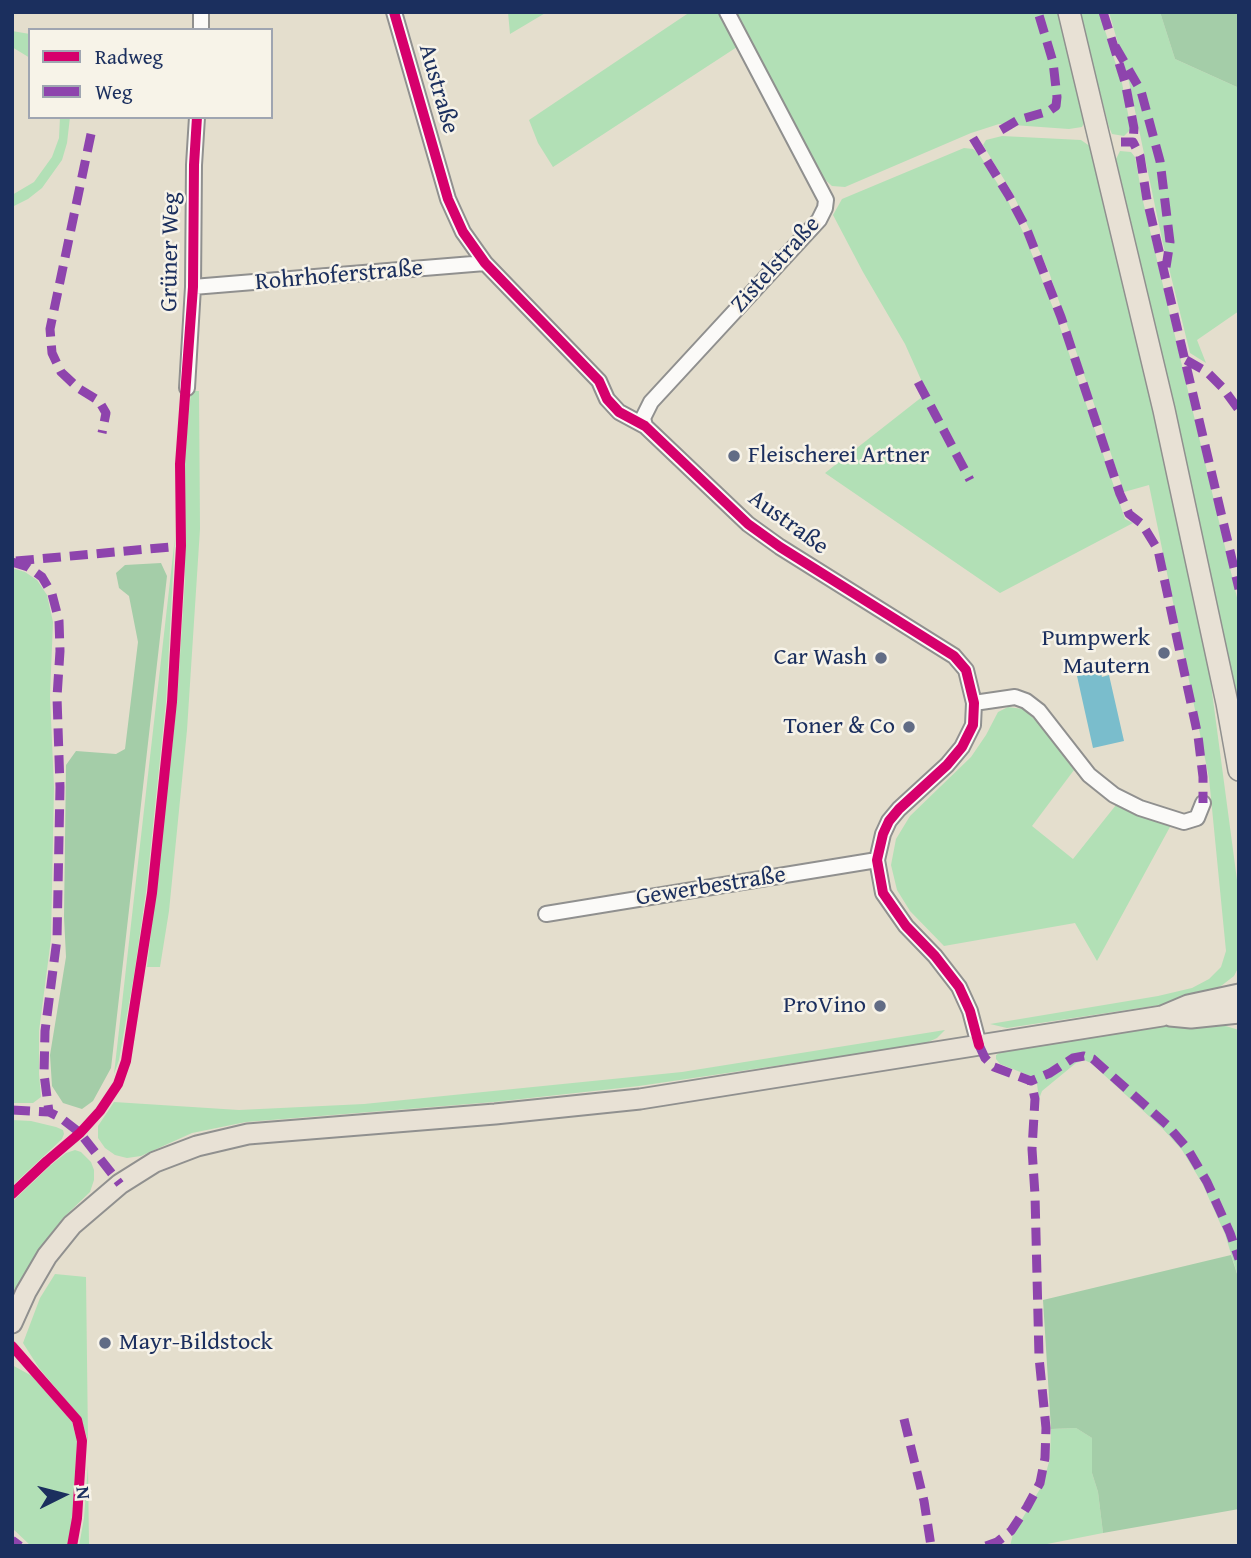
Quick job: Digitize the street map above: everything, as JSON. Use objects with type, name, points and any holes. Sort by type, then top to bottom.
[{"type":"highway","points":[[1069,12],[1164,410],[1239,770]]},
{"type":"main road","points":[[12,1323],[47,1256],[72,1226],[120,1184],[155,1162],[197,1146],[248,1134],[640,1099],[1162,1016],[1191,1018],[1232,1008],[1239,980]]},
{"type":"street","name":"Austraße","points":[[394,12],[448,199],[463,232],[485,263],[598,381],[607,399],[619,412],[645,426],[748,524],[780,547],[954,656],[966,670],[974,703],[973,725],[962,747],[947,765],[889,821],[877,860],[883,893],[906,926],[935,956],[959,987],[970,1012],[979,1045]]},
{"type":"street","name":"Zistelstraße","points":[[645,426],[643,418],[650,402],[819,220],[825,208],[826,200],[727,12]]},
{"type":"street","name":"Grüner Weg","points":[[187,388],[193,287],[197,119]]},
{"type":"street","name":"Rohrhoferstraße","points":[[193,287],[485,263]]},
{"type":"street","points":[[974,703],[1015,697],[1026,701],[1039,711],[1088,775],[1114,795],[1140,808],[1184,822],[1199,815],[1203,803]]},
{"type":"street","name":"Gewerbestraße","points":[[546,914],[877,860]]},
{"type":"green space","points":[[508,12],[547,12],[510,34]]},
{"type":"green space","points":[[690,12],[718,12],[737,47],[553,167],[538,143],[529,120]]},
{"type":"green space","points":[[736,12],[1059,12],[1086,119],[1082,127],[1069,129],[999,124],[971,133],[845,187],[832,186],[822,177]]},
{"type":"green space","points":[[1079,12],[1099,12],[1122,83],[1130,124],[1130,130],[1124,136],[1112,134],[1109,127]]},
{"type":"green space","points":[[1109,12],[1160,12],[1175,59],[1237,87],[1239,84],[1239,311],[1197,340],[1206,363],[1190,353],[1163,244],[1129,82]]},
{"type":"green space","points":[[1160,12],[1239,12],[1237,87],[1175,59]]},
{"type":"green space","points":[[12,31],[28,34],[28,57],[12,47]]},
{"type":"green space","points":[[60,119],[70,119],[62,160],[42,188],[12,207],[12,195],[34,182],[52,157],[59,138]]},
{"type":"green space","points":[[1002,136],[1081,140],[1094,149],[1155,411],[1210,677],[1239,895],[1239,966],[1234,976],[1221,986],[1208,993],[1160,1005],[1007,1028],[990,1024],[1192,988],[1209,979],[1221,967],[1226,951],[1209,778],[1149,485],[1124,492],[1049,272],[1013,194],[983,145],[986,140]]},
{"type":"green space","points":[[964,148],[973,149],[979,154],[1006,197],[1024,234],[1057,318],[1125,519],[1133,523],[1000,593],[825,473],[927,393],[905,344],[833,215],[842,199]]},
{"type":"green space","points":[[1120,151],[1131,152],[1135,157],[1143,201],[1239,606],[1239,713],[1174,407],[1116,159]]},
{"type":"green space","points":[[191,391],[199,391],[200,529],[187,730],[169,911],[160,967],[147,967],[177,702],[185,579],[184,464]]},
{"type":"green space","points":[[175,537],[166,702],[146,892],[134,975],[119,1060],[114,1074]]},
{"type":"green space","points":[[161,563],[167,576],[111,1068],[93,1101],[82,1109],[63,1103],[52,1086],[50,1055],[66,957],[66,765],[76,751],[116,754],[125,749],[138,642],[129,596],[119,588],[116,573],[125,565]]},
{"type":"green space","points":[[12,568],[37,580],[47,595],[53,622],[50,696],[54,787],[51,939],[39,1031],[41,1097],[33,1103],[12,1103]]},
{"type":"green space","points":[[1008,707],[1023,709],[1041,725],[1074,770],[1032,826],[1073,859],[1116,805],[1171,825],[1097,961],[1075,923],[944,946],[910,911],[897,890],[891,865],[896,839],[910,816],[971,757],[998,712]]},
{"type":"green space","points":[[1181,1024],[1219,1024],[1239,1030],[1239,1280],[1225,1234],[1202,1183],[1182,1150],[1091,1063],[1084,1060],[1076,1063],[1042,1091],[1039,1099],[1033,1077],[1000,1064],[996,1059],[996,1055],[1001,1052]]},
{"type":"green space","points":[[945,1030],[937,1038],[924,1044],[639,1086],[494,1102],[246,1122],[192,1133],[141,1156],[127,1158],[115,1155],[105,1148],[98,1138],[98,1126],[114,1102],[239,1110],[364,1104],[682,1072]]},
{"type":"green space","points":[[12,1120],[56,1127],[63,1130],[64,1134],[62,1139],[12,1186]]},
{"type":"green space","points":[[75,1150],[91,1162],[94,1170],[90,1192],[63,1218],[38,1250],[12,1295],[12,1202],[51,1165],[66,1153]]},
{"type":"green space","points":[[1231,1255],[1239,1280],[1239,1509],[1103,1533],[1098,1492],[1092,1473],[1092,1438],[1076,1428],[1051,1429],[1043,1300]]},
{"type":"green space","points":[[55,1274],[86,1277],[88,1441],[81,1418],[39,1368],[23,1343],[40,1298]]},
{"type":"green space","points":[[12,1365],[32,1376],[72,1422],[77,1441],[70,1541],[66,1546],[31,1546],[12,1528]]},
{"type":"green space","points":[[1076,1428],[1092,1438],[1092,1473],[1098,1492],[1103,1533],[1037,1546],[1010,1546],[1013,1534],[1043,1484],[1050,1458],[1051,1429]]},
{"type":"green space","points":[[88,1465],[89,1546],[79,1546],[84,1518]]},
{"type":"water","points":[[1100,671],[1102,677],[1109,675],[1124,741],[1093,748],[1077,676]]},
{"type":"marked path","points":[[1001,130],[1018,120],[1049,111],[1056,106],[1053,62],[1038,12]]},
{"type":"marked path","points":[[1103,12],[1125,82],[1134,128],[1133,142]]},
{"type":"marked path","points":[[1115,46],[1141,91],[1160,161],[1170,242],[1166,267]]},
{"type":"marked path","points":[[91,134],[50,329],[52,353],[61,372],[78,388],[99,401],[106,413],[102,433]]},
{"type":"marked path","points":[[973,138],[1027,230],[1061,317],[1120,494],[1129,514],[1142,524],[1158,550],[1198,736],[1203,803]]},
{"type":"marked path","points":[[1121,142],[1133,142],[1140,156],[1147,200],[1239,589]]},
{"type":"marked path","points":[[1186,360],[1207,372],[1239,410]]},
{"type":"marked path","points":[[918,382],[970,480]]},
{"type":"marked path","points":[[16,561],[181,546]]},
{"type":"marked path","points":[[12,562],[28,567],[42,577],[52,594],[59,621],[57,939],[45,1031],[44,1074],[49,1112]]},
{"type":"marked path","points":[[979,1045],[985,1058],[994,1067],[1031,1081],[1050,1073],[1073,1058],[1084,1056],[1093,1059],[1167,1125],[1187,1148],[1207,1182],[1239,1259]]},
{"type":"marked path","points":[[986,1546],[997,1542],[1011,1531],[1040,1483],[1045,1458],[1046,1428],[1039,1357],[1032,1149],[1035,1099],[1031,1081]]},
{"type":"marked path","points":[[12,1110],[49,1112],[61,1118],[80,1133],[120,1184]]},
{"type":"marked path","points":[[904,1419],[924,1501],[931,1546]]},
{"type":"marked path","points":[[12,1540],[20,1546]]},
{"type":"cycle path","points":[[394,12],[448,199],[463,232],[485,263],[599,381],[607,399],[619,412],[645,426],[748,524],[780,547],[954,656],[966,670],[974,703],[973,725],[962,747],[947,765],[889,821],[877,860],[883,893],[906,926],[935,956],[959,987],[970,1011],[979,1045]]},
{"type":"cycle path","points":[[12,1194],[80,1133],[100,1111],[118,1084],[126,1061],[152,893],[172,702],[181,546],[180,464],[193,287],[197,119]]},
{"type":"cycle path","points":[[12,1346],[77,1420],[82,1441],[77,1518],[72,1546]]},
{"type":"place","name":"Fleischerei Artner","points":[[734,456]]},
{"type":"place","name":"Pumpwerk Mautern","points":[[1164,653]]},
{"type":"place","name":"Car Wash","points":[[881,658]]},
{"type":"place","name":"Toner & Co","points":[[909,727]]},
{"type":"place","name":"ProVino","points":[[880,1006]]},
{"type":"place","name":"Mayr-Bildstock","points":[[105,1343]]}]
